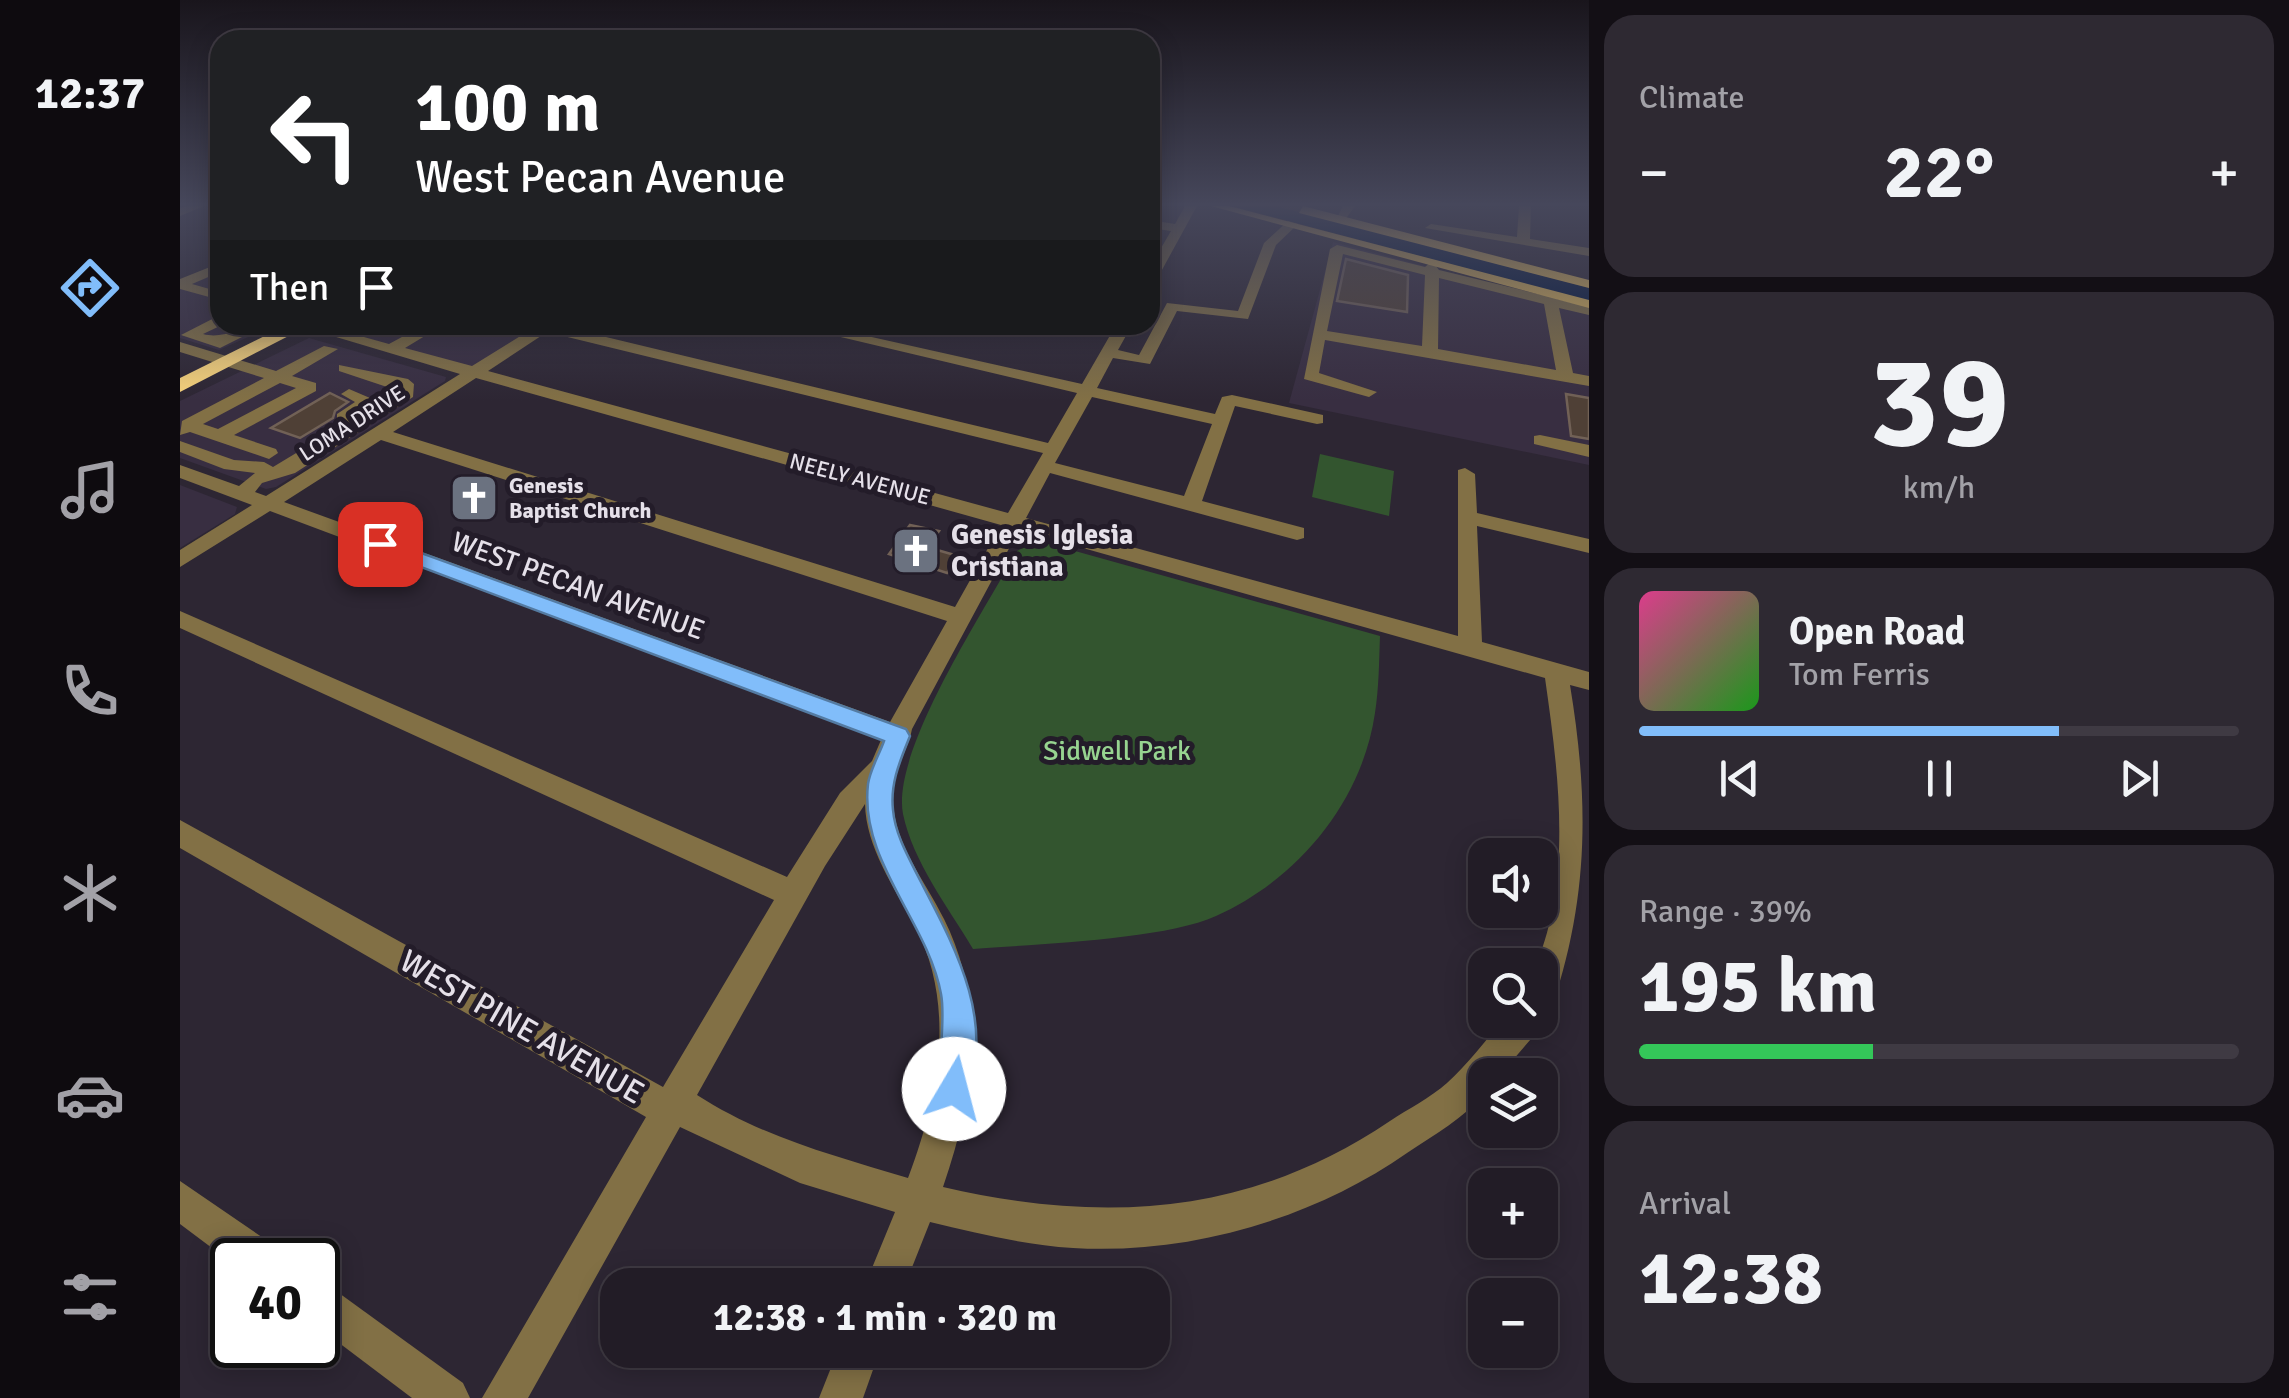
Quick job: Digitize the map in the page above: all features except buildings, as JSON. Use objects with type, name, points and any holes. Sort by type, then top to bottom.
[{"type":"highway","points":[[180,386],[229,338]]},
{"type":"main road","points":[[1538,271],[1589,284]]},
{"type":"street","points":[[1160,330],[1172,306],[1243,316],[1260,271]]},
{"type":"street","points":[[1333,271],[1310,376],[1369,392]]},
{"type":"street","points":[[1430,352],[1431,271]]},
{"type":"street","points":[[1444,271],[1588,309]]},
{"type":"street","points":[[184,287],[210,273]]},
{"type":"street","points":[[184,287],[210,280]]},
{"type":"street","points":[[184,287],[210,294]]},
{"type":"street","points":[[1549,298],[1566,377]]},
{"type":"street","points":[[180,322],[210,308]]},
{"type":"street","points":[[1318,334],[1589,381]]},
{"type":"street","name":"NEELY AVENUE","points":[[331,335],[1589,681]]},
{"type":"street","points":[[220,436],[344,368],[414,335]]},
{"type":"street","name":"LOMA DRIVE","points":[[180,560],[532,335]]},
{"type":"street","points":[[570,335],[1049,458],[1297,534]]},
{"type":"street","points":[[843,335],[1222,421]]},
{"type":"street","points":[[891,1268],[918,1200],[954,1089],[960,1060],[960,1014],[948,962],[886,835],[879,795],[884,766],[960,617],[1118,335]]},
{"type":"street","points":[[1109,352],[1144,361],[1157,335]]},
{"type":"street","points":[[180,347],[199,353],[229,338],[277,378],[368,401],[258,474]]},
{"type":"street","points":[[184,428],[330,349]]},
{"type":"street","points":[[180,446],[258,474],[288,470],[407,393],[408,388],[402,383],[344,368]]},
{"type":"street","points":[[1191,504],[1232,400],[1317,419]]},
{"type":"street","points":[[184,428],[220,436],[258,474]]},
{"type":"street","points":[[379,432],[960,617]]},
{"type":"street","points":[[1540,440],[1589,452]]},
{"type":"street","name":"WEST PECAN AVENUE","points":[[180,470],[258,474],[268,503],[898,736]]},
{"type":"street","points":[[1465,474],[1470,648]]},
{"type":"street","points":[[1467,517],[1589,546]]},
{"type":"street","points":[[180,619],[792,894]]},
{"type":"street","points":[[1556,672],[1570,763],[1577,868],[1558,952]]},
{"type":"street","points":[[504,1398],[792,894],[850,801],[884,766]]},
{"type":"street","name":"WEST PINE AVENUE","points":[[180,833],[668,1110],[685,1108],[770,1153],[848,1182],[1017,1223],[1076,1229],[1154,1225],[1231,1212],[1298,1193],[1365,1160],[1459,1096],[1509,1038]]},
{"type":"street","points":[[180,1200],[231,1238]]},
{"type":"street","points":[[340,1318],[448,1398]]},
{"type":"street","points":[[841,1398],[852,1368]]},
{"type":"shaded area","points":[[210,271],[210,335],[253,335],[219,350],[180,338],[180,283]]},
{"type":"shaded area","points":[[1325,271],[1445,271],[1589,309],[1589,465],[1289,403]]},
{"type":"shaded area","points":[[357,335],[531,335],[474,372]]},
{"type":"shaded area","points":[[309,338],[446,377],[445,381],[276,487],[266,489],[180,458],[180,401]]},
{"type":"shaded area","points":[[180,485],[237,507],[235,514],[180,548]]},
{"type":"green space","points":[[1320,454],[1394,471],[1389,516],[1312,497]]},
{"type":"green space","name":"Sidwell Park","points":[[1032,543],[1050,544],[1380,636],[1375,713],[1368,746],[1341,807],[1299,859],[1246,900],[1216,916],[1164,931],[973,949],[932,884],[903,814],[903,787],[911,755],[944,681],[1017,551]]},
{"type":"water","points":[[1477,271],[1525,271],[1589,288],[1589,301]]},
{"type":"place","name":"Genesis Baptist Church","points":[[474,498]]},
{"type":"place","name":"Genesis Iglesia Cristiana","points":[[916,551]]},
{"type":"route","points":[[380,544],[898,736],[880,781],[880,813],[896,860],[948,962],[961,1035],[954,1089]]}]
